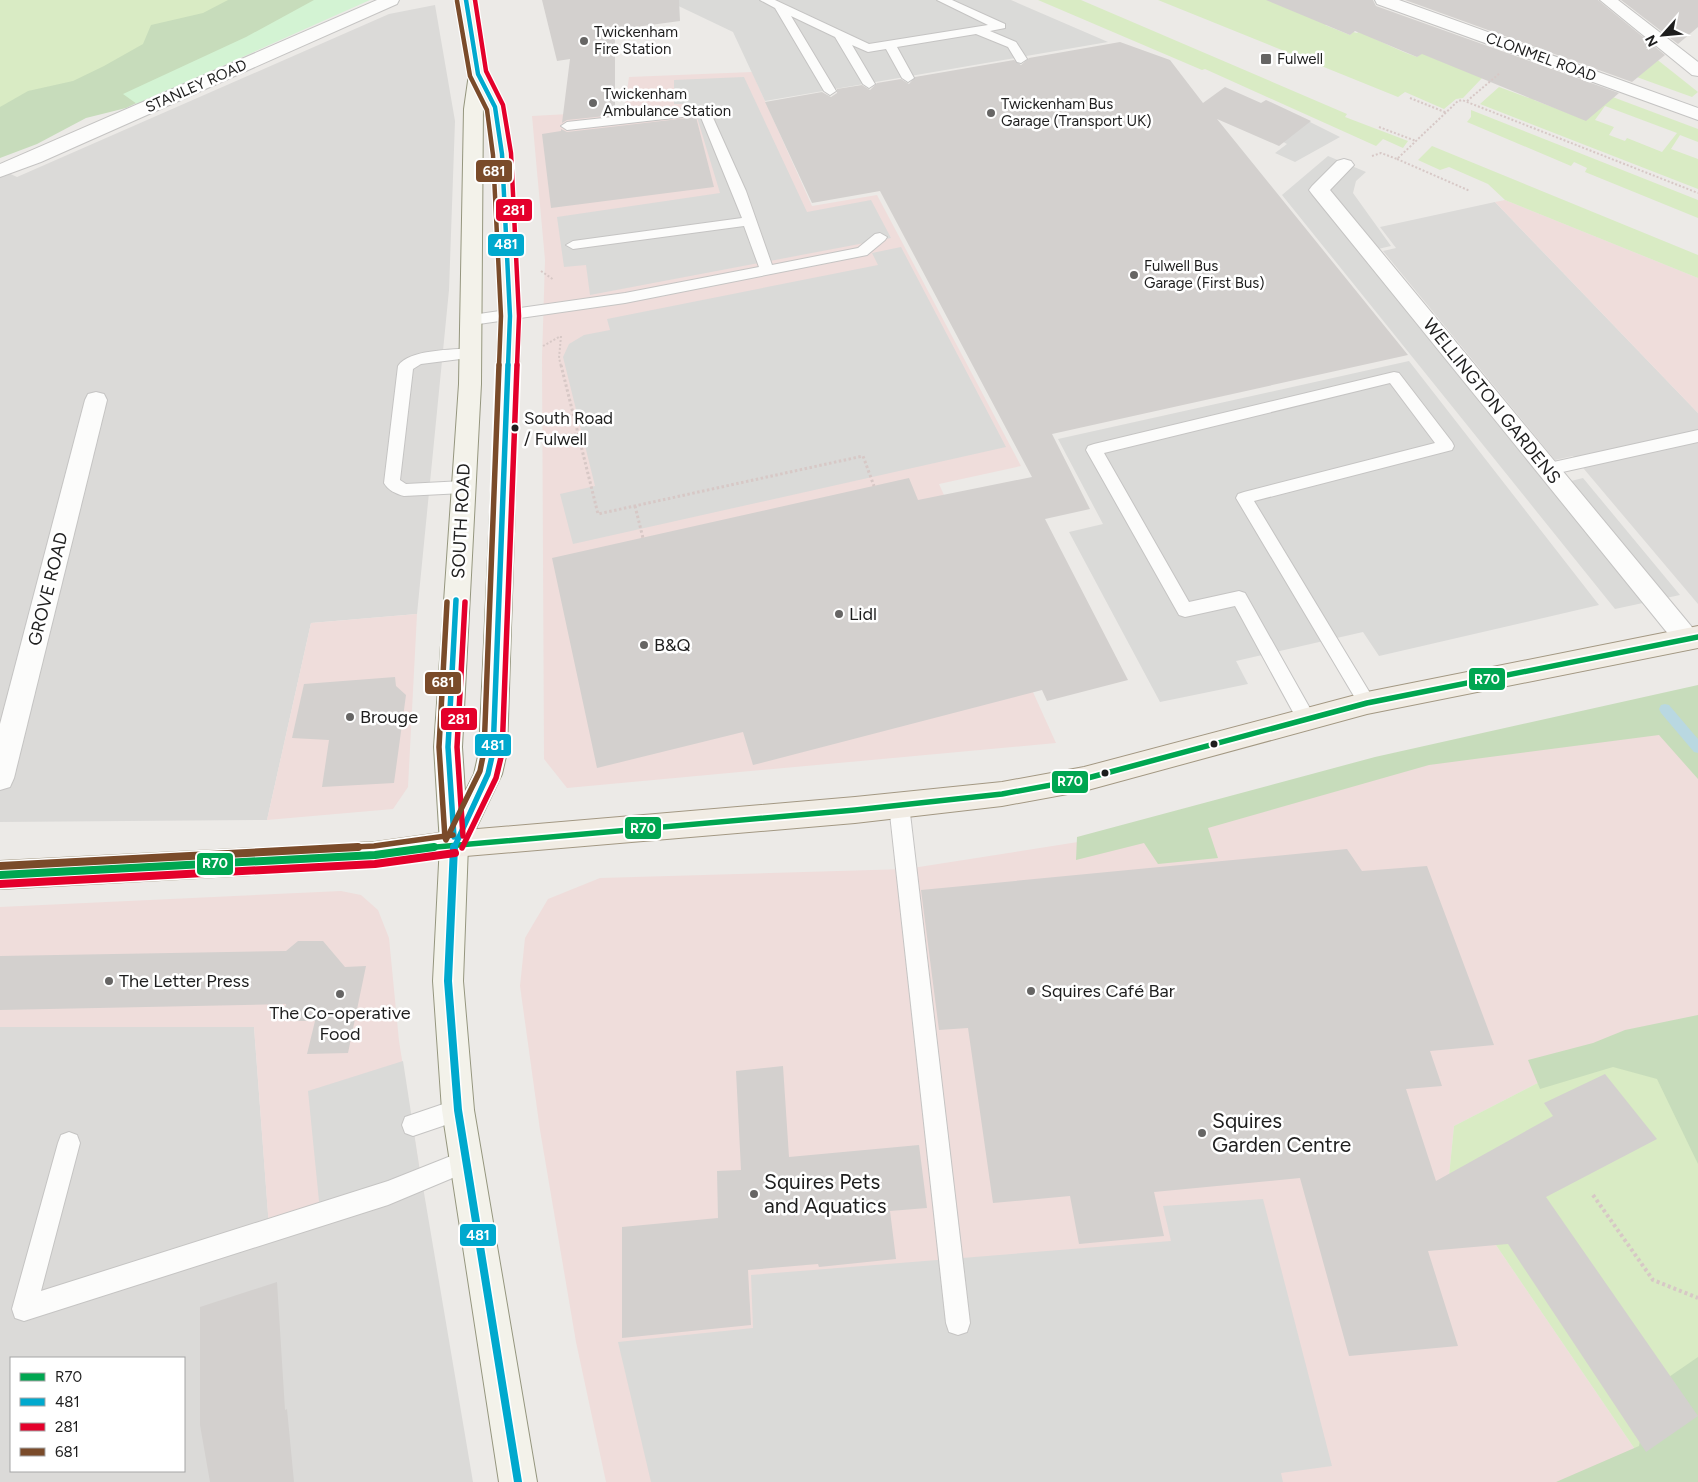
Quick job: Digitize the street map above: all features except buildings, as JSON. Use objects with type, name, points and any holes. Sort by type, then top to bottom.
[{"type":"main road","name":"SOUTH ROAD","points":[[454,844],[488,774],[493,752],[510,316],[502,154],[495,107],[478,74],[465,4],[466,0]]},
{"type":"main road","name":"SOUTH ROAD","points":[[454,844],[448,747],[471,353],[474,110],[478,74]]},
{"type":"main road","points":[[0,875],[375,854],[454,844],[899,805],[1002,794],[1084,779],[1367,704],[1692,638]]},
{"type":"main road","points":[[454,844],[448,981],[458,1110],[518,1482]]},
{"type":"street","name":"STANLEY ROAD","points":[[0,171],[34,158],[391,0]]},
{"type":"street","name":"CLONMEL ROAD","points":[[1383,0],[1698,114]]},
{"type":"street","points":[[1608,0],[1698,70]]},
{"type":"street","name":"WELLINGTON GARDENS","points":[[1344,165],[1320,190],[1549,470],[1692,638]]},
{"type":"street","name":"GROVE ROAD","points":[[0,778],[96,400]]},
{"type":"lane","points":[[766,0],[868,48],[1001,26],[942,0]]},
{"type":"lane","points":[[779,6],[830,91]]},
{"type":"lane","points":[[977,30],[1012,45],[1021,59]]},
{"type":"lane","points":[[840,35],[869,84]]},
{"type":"lane","points":[[890,45],[908,78]]},
{"type":"lane","points":[[567,126],[704,111],[739,191],[767,271]]},
{"type":"lane","points":[[573,245],[749,221]]},
{"type":"lane","points":[[472,320],[625,298],[862,252],[880,237]]},
{"type":"lane","points":[[463,487],[404,490],[392,483],[406,366],[418,359],[471,353]]},
{"type":"lane","points":[[1307,719],[1239,598],[1185,610],[1094,450],[1394,377],[1446,446],[1244,498],[1367,704]]},
{"type":"lane","points":[[1549,470],[1698,436]]},
{"type":"lane","points":[[899,805],[958,1323]]},
{"type":"lane","points":[[413,1125],[458,1110]]},
{"type":"lane","points":[[69,1143],[24,1309],[388,1193],[466,1161]]},
{"type":"path","points":[[1467,101],[1526,51]]},
{"type":"path","points":[[1410,98],[1447,113]]},
{"type":"path","points":[[1397,159],[1458,101],[1467,101],[1698,194]]},
{"type":"path","points":[[1379,126],[1416,142]]},
{"type":"path","points":[[1344,165],[1381,153],[1470,191]]},
{"type":"path","points":[[562,336],[559,358],[598,514],[863,456],[874,486]]},
{"type":"path","points":[[540,437],[578,434]]},
{"type":"path","points":[[634,506],[643,538]]},
{"type":"path","points":[[1593,1195],[1653,1280],[1698,1298]]},
{"type":"shaded area","points":[[666,0],[1011,0],[1108,42],[765,101],[733,32]]},
{"type":"shaded area","points":[[435,5],[455,121],[449,290],[417,614],[311,623],[267,820],[0,822],[0,169],[17,177],[389,14]]},
{"type":"shaded area","points":[[752,72],[812,206],[877,195],[1021,466],[939,484],[1056,743],[567,788],[544,759],[542,358],[545,260],[532,116],[624,111],[629,77]]},
{"type":"shaded area","points":[[744,77],[807,212],[871,200],[891,238],[590,295],[586,265],[564,267],[557,217],[720,193],[693,104],[674,104],[674,80]]},
{"type":"shaded area","points":[[1290,112],[1340,137],[1295,162],[1275,153],[1287,144],[1265,132]]},
{"type":"shaded area","points":[[1328,156],[1366,172],[1356,181],[1353,193],[1391,246],[1378,249],[1567,482],[1583,478],[1680,595],[1615,609],[1282,195]]},
{"type":"shaded area","points":[[1505,200],[1698,278],[1698,413],[1495,202]]},
{"type":"shaded area","points":[[1495,202],[1698,413],[1698,604],[1573,456],[1555,460],[1383,251],[1396,248],[1380,227]]},
{"type":"shaded area","points":[[901,247],[1006,447],[573,544],[560,494],[595,486],[563,357],[569,344],[584,335],[610,330],[607,319],[878,265],[872,253]]},
{"type":"shaded area","points":[[1409,361],[1599,605],[1379,656],[1363,632],[1236,661],[1248,684],[1160,702],[1069,532],[1103,524],[1058,439]]},
{"type":"shaded area","points":[[417,614],[408,787],[393,809],[267,820],[311,623]]},
{"type":"shaded area","points":[[1654,709],[1698,764],[1698,1033],[1606,1048],[1454,1126],[1449,1176],[1645,1464],[1629,1482],[606,1482],[576,1342],[540,1130],[520,986],[525,938],[548,899],[600,878],[906,869],[1205,822],[1438,754]]},
{"type":"shaded area","points":[[341,891],[361,895],[378,910],[389,938],[399,1041],[421,1178],[270,1241],[254,1027],[0,1027],[0,907]]},
{"type":"shaded area","points":[[0,1027],[254,1027],[270,1240],[423,1187],[473,1482],[0,1482]]},
{"type":"shaded area","points":[[403,1061],[421,1178],[320,1211],[308,1091]]},
{"type":"shaded area","points":[[1263,1199],[1332,1466],[1281,1473],[1283,1482],[651,1482],[618,1342],[753,1328],[751,1275],[1171,1241],[1163,1206]]},
{"type":"green space","points":[[0,0],[314,0],[0,153]]},
{"type":"green space","points":[[228,0],[364,0],[235,56],[126,108],[86,118],[37,144],[0,158],[0,107],[28,91],[73,81],[104,66],[143,44],[151,25],[203,13]]},
{"type":"green space","points":[[314,0],[370,0],[137,104],[123,94],[246,37]]},
{"type":"green space","points":[[1038,0],[1081,0],[1347,114],[1345,117],[1408,141],[1403,148],[1383,139],[1376,146],[1205,69],[1202,70]]},
{"type":"green space","points":[[1158,0],[1268,0],[1284,6],[1288,4],[1301,9],[1314,0],[1303,10],[1330,20],[1325,25],[1350,35],[1353,32],[1357,33],[1372,20],[1319,0],[1357,0],[1507,54],[1499,62],[1444,42],[1428,56],[1483,77],[1463,98],[1456,99],[1444,109],[1405,92],[1398,97]],"holes":[[[1377,19],[1437,41],[1417,57],[1362,33]]]},
{"type":"green space","points":[[1424,0],[1582,0],[1698,92],[1692,97]]},
{"type":"green space","points":[[1543,82],[1610,96],[1698,129],[1698,142],[1680,135],[1671,149],[1698,159],[1698,189],[1480,104],[1499,87],[1529,98]],"holes":[[[1548,84],[1586,120],[1534,100]],[[1605,106],[1677,133],[1662,152],[1627,138],[1625,141],[1609,135],[1614,127],[1595,120]]]},
{"type":"green space","points":[[1471,110],[1698,200],[1698,218],[1585,172],[1587,168],[1574,162],[1571,166],[1467,122],[1471,117]]},
{"type":"green space","points":[[1432,146],[1698,255],[1698,278],[1505,200],[1488,184],[1449,167],[1440,170],[1418,160]]},
{"type":"green space","points":[[1698,685],[1698,779],[1659,735],[1429,765],[1208,828],[1218,858],[1158,864],[1144,843],[1076,860],[1077,837],[1375,757]]},
{"type":"green space","points":[[1698,1015],[1698,1164],[1657,1079],[1613,1067],[1540,1089],[1528,1060],[1593,1043],[1625,1030]]},
{"type":"green space","points":[[1698,1033],[1698,1482],[1645,1464],[1449,1176],[1454,1126],[1606,1048]]},
{"type":"green space","points":[[1698,1357],[1698,1482],[1556,1482],[1639,1446],[1650,1390]]},
{"type":"waterway","points":[[1665,709],[1698,748]]},
{"type":"transit line","name":"481","points":[[466,0],[478,74],[495,107],[502,154],[510,316],[493,752],[488,774],[454,844],[448,981],[458,1110],[518,1482]]},
{"type":"transit line","name":"281","points":[[462,848],[496,778],[502,753],[519,316],[511,153],[503,105],[486,71],[475,0]]},
{"type":"transit line","name":"681","points":[[446,840],[480,771],[484,751],[501,316],[493,155],[487,110],[470,76],[457,1]]},
{"type":"transit line","name":"481","points":[[454,837],[448,747],[456,600]]},
{"type":"transit line","name":"681","points":[[445,838],[439,747],[447,602]]},
{"type":"transit line","name":"281","points":[[463,836],[457,747],[465,602]]},
{"type":"transit line","name":"R70","points":[[0,875],[375,855],[454,844],[855,810],[1002,794],[1084,779],[1367,703],[1698,637]]},
{"type":"transit line","name":"681","points":[[0,866],[374,846],[453,835]]},
{"type":"transit line","name":"281","points":[[0,884],[375,864],[455,853]]},
{"type":"place","name":"Twickenham Fire Station","points":[[584,41]]},
{"type":"place","name":"Fulwell","points":[[1266,59]]},
{"type":"place","name":"Twickenham Ambulance Station","points":[[593,103]]},
{"type":"place","name":"Twickenham Bus Garage (Transport UK)","points":[[991,113]]},
{"type":"place","name":"Fulwell Bus Garage (First Bus)","points":[[1134,275]]},
{"type":"place","name":"South Road / Fulwell","points":[[515,428]]},
{"type":"place","name":"Lidl","points":[[839,614]]},
{"type":"place","name":"B&Q","points":[[644,645]]},
{"type":"place","name":"Brouge","points":[[350,717]]},
{"type":"place","name":"The Letter Press","points":[[109,981]]},
{"type":"place","name":"Squires Café Bar","points":[[1031,991]]},
{"type":"place","name":"The Co-operative Food","points":[[340,994]]},
{"type":"place","name":"Squires Garden Centre","points":[[1202,1133]]},
{"type":"place","name":"Squires Pets and Aquatics","points":[[754,1194]]}]
